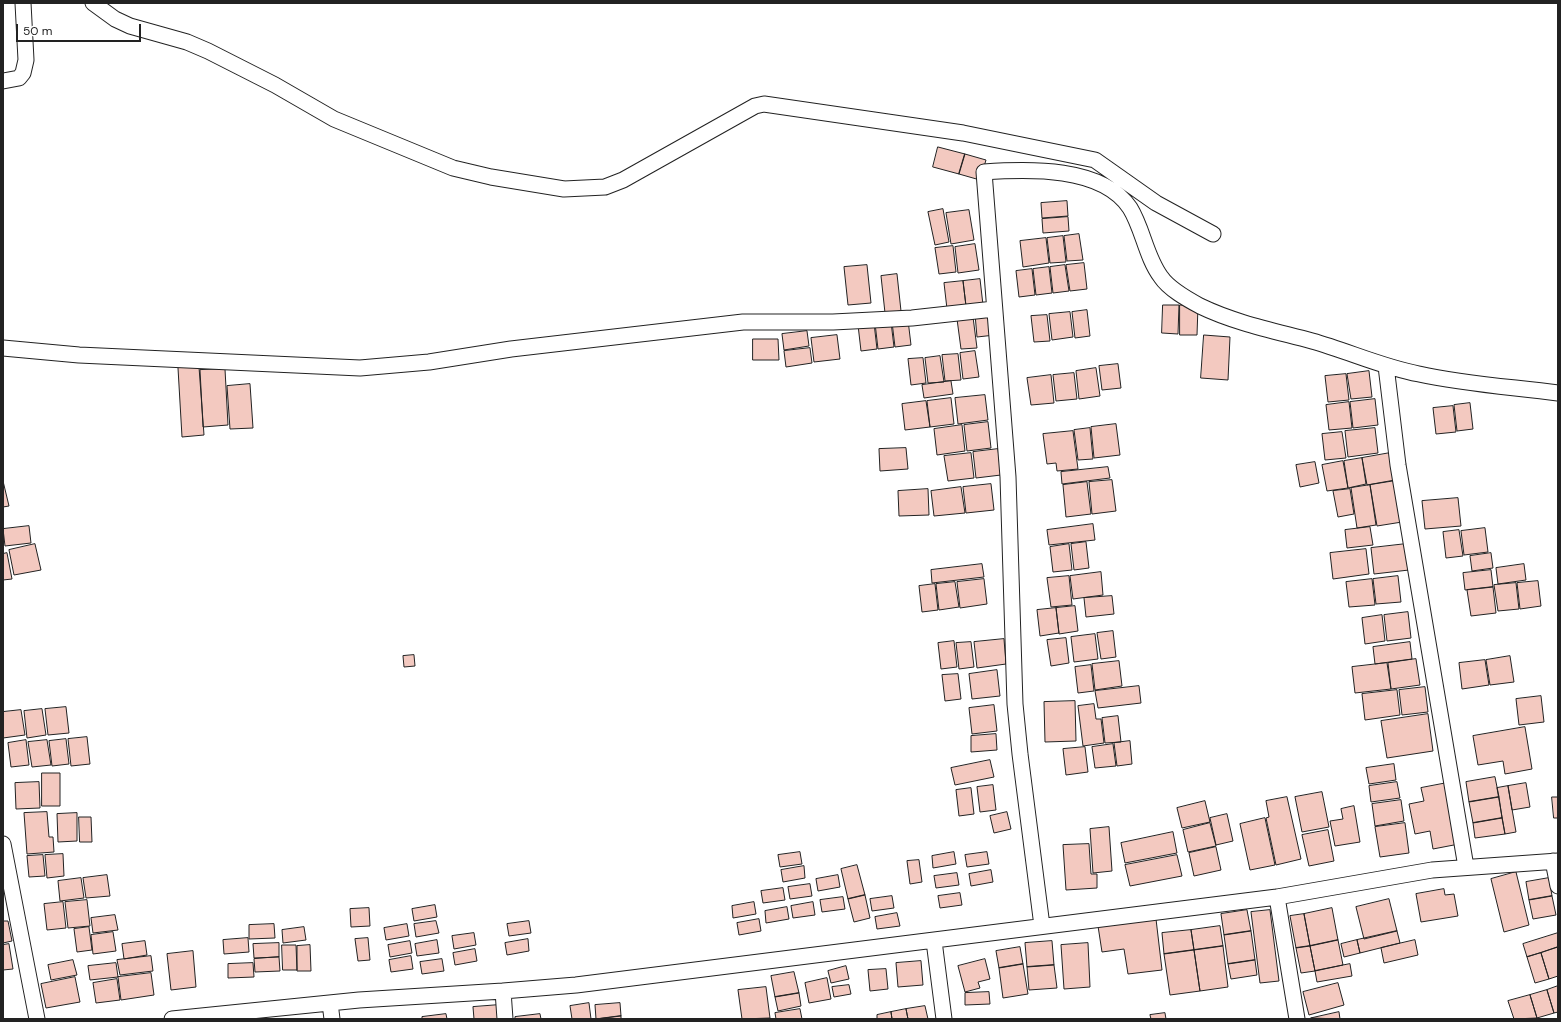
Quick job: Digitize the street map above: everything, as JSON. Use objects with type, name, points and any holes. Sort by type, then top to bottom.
[{"type":"street","points":[[3,81],[19,78],[25,68],[26,60],[23,3]]},
{"type":"street","points":[[93,3],[104,12],[130,26],[187,42],[215,54],[275,85],[334,119],[454,168],[491,177],[564,188],[605,187],[623,180],[749,110],[764,104],[963,133],[1095,160],[1156,202],[1213,234]]},
{"type":"street","points":[[1042,926],[1015,704],[1008,477],[984,172],[1020,169],[1066,174],[1088,179],[1105,186],[1120,197],[1130,209],[1161,277],[1187,298],[1219,314],[1321,344],[1386,366],[1443,379],[1558,393]]},
{"type":"street","points":[[3,348],[79,356],[360,368],[428,362],[511,349],[743,322],[833,322],[912,318],[994,309]]},
{"type":"street","points":[[1386,366],[1398,465],[1466,867]]},
{"type":"street","points":[[3,844],[37,1019]]},
{"type":"street","points":[[172,1019],[359,1000],[576,985],[1277,897],[1432,870],[1555,861],[1558,886]]},
{"type":"street","points":[[1277,897],[1298,1019]]},
{"type":"street","points":[[934,941],[944,1019]]},
{"type":"street","points":[[503,991],[505,1019]]},
{"type":"street","points":[[330,1003],[332,1019]]},
{"type":"building","points":[[938,147],[965,154],[959,174],[933,167]]},
{"type":"building","points":[[965,154],[986,160],[980,180],[959,174]]},
{"type":"building","points":[[1067,201],[1068,216],[1042,218],[1041,203]]},
{"type":"building","points":[[943,209],[949,242],[935,245],[928,212]]},
{"type":"building","points":[[969,210],[974,240],[951,244],[946,213]]},
{"type":"building","points":[[1068,217],[1069,231],[1043,233],[1042,219]]},
{"type":"building","points":[[1079,234],[1083,260],[1067,261],[1064,236]]},
{"type":"building","points":[[1063,236],[1066,262],[1050,263],[1047,238]]},
{"type":"building","points":[[1046,238],[1049,263],[1023,267],[1020,241]]},
{"type":"building","points":[[975,244],[979,270],[958,273],[955,247]]},
{"type":"building","points":[[953,246],[956,272],[939,274],[935,248]]},
{"type":"building","points":[[1084,263],[1087,289],[1070,291],[1066,265]]},
{"type":"building","points":[[867,265],[871,303],[848,305],[844,267]]},
{"type":"building","points":[[1065,265],[1069,291],[1053,293],[1050,267]]},
{"type":"building","points":[[1049,267],[1052,293],[1036,295],[1033,269]]},
{"type":"building","points":[[1032,269],[1035,295],[1019,297],[1016,271]]},
{"type":"building","points":[[897,274],[901,311],[885,313],[881,276]]},
{"type":"building","points":[[980,279],[983,305],[966,306],[963,281]]},
{"type":"building","points":[[963,281],[966,306],[947,309],[944,283]]},
{"type":"building","points":[[1163,305],[1179,305],[1178,334],[1162,333]]},
{"type":"building","points":[[1180,305],[1198,306],[1197,335],[1180,335]]},
{"type":"building","points":[[1087,310],[1090,336],[1075,338],[1072,312]]},
{"type":"building","points":[[992,312],[995,335],[977,337],[975,314]]},
{"type":"building","points":[[1070,312],[1073,337],[1052,340],[1049,314]]},
{"type":"building","points":[[1047,315],[1050,341],[1034,342],[1031,316]]},
{"type":"building","points":[[973,317],[977,348],[961,349],[957,319]]},
{"type":"building","points":[[908,320],[911,345],[895,347],[892,322]]},
{"type":"building","points":[[891,322],[894,347],[878,349],[875,323]]},
{"type":"building","points":[[874,323],[877,349],[861,351],[858,325]]},
{"type":"building","points":[[807,331],[809,346],[784,350],[782,334]]},
{"type":"building","points":[[837,335],[840,359],[814,362],[811,338]]},
{"type":"building","points":[[1204,335],[1230,337],[1228,380],[1201,378]]},
{"type":"building","points":[[753,339],[778,339],[779,360],[753,360]]},
{"type":"building","points":[[810,348],[812,363],[786,367],[784,351]]},
{"type":"building","points":[[975,351],[979,377],[963,379],[960,353]]},
{"type":"building","points":[[958,354],[961,380],[945,381],[942,355]]},
{"type":"building","points":[[940,356],[944,382],[928,383],[925,358]]},
{"type":"building","points":[[923,358],[926,383],[911,385],[908,359]]},
{"type":"building","points":[[1118,364],[1121,388],[1102,390],[1099,366]]},
{"type":"building","points":[[199,367],[204,435],[182,437],[178,368]]},
{"type":"building","points":[[1096,368],[1100,396],[1079,399],[1076,371]]},
{"type":"building","points":[[225,369],[228,425],[203,427],[200,370]]},
{"type":"building","points":[[1369,371],[1372,397],[1351,399],[1347,374]]},
{"type":"building","points":[[1074,373],[1077,399],[1056,401],[1053,375]]},
{"type":"building","points":[[1346,374],[1349,400],[1328,402],[1325,376]]},
{"type":"building","points":[[1051,375],[1054,403],[1031,405],[1027,378]]},
{"type":"building","points":[[951,381],[953,394],[924,398],[922,385]]},
{"type":"building","points":[[250,384],[253,428],[230,429],[227,386]]},
{"type":"building","points":[[985,395],[988,420],[958,424],[955,398]]},
{"type":"building","points":[[951,398],[954,424],[930,427],[927,401]]},
{"type":"building","points":[[1375,399],[1378,425],[1353,428],[1350,402]]},
{"type":"building","points":[[926,401],[930,427],[905,430],[902,404]]},
{"type":"building","points":[[1349,402],[1352,428],[1329,430],[1326,405]]},
{"type":"building","points":[[1470,403],[1473,429],[1457,431],[1454,405]]},
{"type":"building","points":[[1453,406],[1456,432],[1436,434],[1433,408]]},
{"type":"building","points":[[988,422],[991,448],[967,451],[964,425]]},
{"type":"building","points":[[1116,424],[1120,455],[1094,458],[1091,427]]},
{"type":"building","points":[[962,425],[965,451],[937,455],[934,429]]},
{"type":"building","points":[[1090,428],[1093,459],[1078,460],[1074,430]]},
{"type":"building","points":[[1375,428],[1378,453],[1348,457],[1345,431]]},
{"type":"building","points":[[1073,431],[1078,469],[1057,471],[1056,463],[1047,464],[1043,434]]},
{"type":"building","points":[[1342,432],[1346,458],[1325,460],[1322,434]]},
{"type":"building","points":[[906,448],[908,469],[880,471],[879,449]]},
{"type":"building","points":[[998,449],[1001,475],[976,478],[973,452]]},
{"type":"building","points":[[971,453],[974,478],[948,481],[944,456]]},
{"type":"building","points":[[1390,453],[1395,480],[1367,485],[1362,458]]},
{"type":"building","points":[[1362,458],[1366,484],[1348,488],[1344,461]]},
{"type":"building","points":[[1343,461],[1348,488],[1327,491],[1322,465]]},
{"type":"building","points":[[1315,462],[1319,483],[1300,487],[1296,465]]},
{"type":"building","points":[[1108,467],[1110,478],[1062,484],[1061,472]]},
{"type":"building","points":[[1112,480],[1116,511],[1092,514],[1089,482]]},
{"type":"building","points":[[3,481],[9,506],[3,507]]},
{"type":"building","points":[[1395,481],[1402,522],[1377,526],[1370,485]]},
{"type":"building","points":[[1087,482],[1091,514],[1066,517],[1063,485]]},
{"type":"building","points":[[991,484],[994,510],[966,513],[963,487]]},
{"type":"building","points":[[1370,485],[1376,525],[1357,528],[1351,488]]},
{"type":"building","points":[[961,487],[965,513],[934,516],[931,491]]},
{"type":"building","points":[[928,489],[929,515],[899,516],[898,491]]},
{"type":"building","points":[[1350,489],[1354,514],[1338,517],[1333,491]]},
{"type":"building","points":[[1458,498],[1461,526],[1425,529],[1422,501]]},
{"type":"building","points":[[1093,524],[1095,540],[1049,545],[1047,530]]},
{"type":"building","points":[[29,526],[31,543],[5,546],[3,529]]},
{"type":"building","points":[[1370,527],[1373,545],[1347,548],[1345,530]]},
{"type":"building","points":[[1485,528],[1488,552],[1464,555],[1461,531]]},
{"type":"building","points":[[1459,530],[1463,556],[1446,558],[1443,532]]},
{"type":"building","points":[[1086,542],[1089,568],[1074,570],[1071,544]]},
{"type":"building","points":[[35,544],[41,570],[14,575],[9,550]]},
{"type":"building","points":[[1069,544],[1072,570],[1053,572],[1050,547]]},
{"type":"building","points":[[1406,544],[1409,570],[1374,574],[1371,548]]},
{"type":"building","points":[[1366,549],[1369,574],[1333,579],[1330,553]]},
{"type":"building","points":[[7,553],[12,579],[3,580],[3,554]]},
{"type":"building","points":[[1491,553],[1493,568],[1472,571],[1470,556]]},
{"type":"building","points":[[982,564],[984,577],[932,583],[931,570]]},
{"type":"building","points":[[1524,564],[1526,580],[1498,584],[1496,568]]},
{"type":"building","points":[[1491,570],[1493,587],[1465,590],[1463,573]]},
{"type":"building","points":[[1101,572],[1103,595],[1073,599],[1070,576]]},
{"type":"building","points":[[1069,576],[1072,605],[1051,607],[1047,578]]},
{"type":"building","points":[[1398,576],[1401,602],[1376,604],[1373,579]]},
{"type":"building","points":[[984,579],[987,604],[960,608],[957,582]]},
{"type":"building","points":[[1372,579],[1375,605],[1349,607],[1346,582]]},
{"type":"building","points":[[1538,581],[1541,606],[1520,609],[1517,583]]},
{"type":"building","points":[[955,582],[959,607],[939,610],[936,584]]},
{"type":"building","points":[[1516,583],[1519,609],[1498,611],[1494,585]]},
{"type":"building","points":[[935,584],[938,610],[922,612],[919,586]]},
{"type":"building","points":[[1493,587],[1496,613],[1471,616],[1467,590]]},
{"type":"building","points":[[1112,596],[1114,614],[1086,617],[1084,598]]},
{"type":"building","points":[[1075,606],[1078,631],[1059,634],[1056,608]]},
{"type":"building","points":[[1056,608],[1059,633],[1040,636],[1037,610]]},
{"type":"building","points":[[1408,612],[1411,638],[1387,641],[1384,615]]},
{"type":"building","points":[[1382,615],[1385,641],[1365,644],[1362,618]]},
{"type":"building","points":[[1113,631],[1116,657],[1101,659],[1097,633]]},
{"type":"building","points":[[1095,634],[1098,659],[1074,662],[1071,637]]},
{"type":"building","points":[[1066,638],[1069,663],[1051,666],[1047,640]]},
{"type":"building","points":[[1004,639],[1006,664],[977,668],[974,642]]},
{"type":"building","points":[[954,641],[957,667],[941,669],[938,643]]},
{"type":"building","points":[[971,642],[974,667],[959,669],[956,643]]},
{"type":"building","points":[[1410,642],[1412,659],[1375,664],[1373,647]]},
{"type":"building","points":[[414,655],[415,666],[404,667],[403,656]]},
{"type":"building","points":[[1510,656],[1514,682],[1490,685],[1486,660]]},
{"type":"building","points":[[1416,659],[1420,685],[1391,689],[1388,663]]},
{"type":"building","points":[[1485,660],[1489,685],[1462,689],[1459,663]]},
{"type":"building","points":[[1119,661],[1122,686],[1095,690],[1092,664]]},
{"type":"building","points":[[1387,663],[1391,689],[1355,693],[1352,667]]},
{"type":"building","points":[[1091,665],[1094,691],[1078,693],[1075,667]]},
{"type":"building","points":[[997,670],[1000,696],[972,699],[969,674]]},
{"type":"building","points":[[958,674],[961,699],[945,701],[942,675]]},
{"type":"building","points":[[1139,686],[1141,703],[1098,708],[1095,691]]},
{"type":"building","points":[[1425,687],[1428,712],[1402,715],[1399,690]]},
{"type":"building","points":[[1397,690],[1400,715],[1365,720],[1362,694]]},
{"type":"building","points":[[1541,696],[1544,722],[1519,725],[1516,699]]},
{"type":"building","points":[[1075,701],[1076,741],[1045,742],[1044,702]]},
{"type":"building","points":[[1094,704],[1096,719],[1101,719],[1104,743],[1083,746],[1078,706]]},
{"type":"building","points":[[994,705],[997,731],[972,734],[969,708]]},
{"type":"building","points":[[66,707],[69,733],[48,735],[45,709]]},
{"type":"building","points":[[42,709],[46,735],[27,738],[24,711]]},
{"type":"building","points":[[21,710],[25,735],[3,738],[3,712]]},
{"type":"building","points":[[1428,714],[1433,751],[1387,758],[1381,721]]},
{"type":"building","points":[[1118,716],[1121,742],[1105,743],[1102,718]]},
{"type":"building","points":[[1525,727],[1532,769],[1505,774],[1503,761],[1478,765],[1473,736]]},
{"type":"building","points":[[996,734],[997,750],[971,752],[971,736]]},
{"type":"building","points":[[87,737],[90,764],[71,766],[68,739]]},
{"type":"building","points":[[66,739],[69,764],[52,766],[49,741]]},
{"type":"building","points":[[26,740],[29,765],[11,767],[8,743]]},
{"type":"building","points":[[47,740],[51,765],[32,767],[28,742]]},
{"type":"building","points":[[1130,741],[1132,764],[1117,766],[1114,743]]},
{"type":"building","points":[[1113,744],[1116,766],[1095,768],[1092,747]]},
{"type":"building","points":[[1085,747],[1088,772],[1066,775],[1063,749]]},
{"type":"building","points":[[990,760],[994,777],[955,785],[951,768]]},
{"type":"building","points":[[1394,764],[1396,780],[1369,784],[1366,768]]},
{"type":"building","points":[[42,773],[60,773],[60,806],[42,806]]},
{"type":"building","points":[[1495,777],[1499,797],[1469,802],[1466,782]]},
{"type":"building","points":[[39,782],[40,808],[16,809],[15,783]]},
{"type":"building","points":[[1397,782],[1400,798],[1371,802],[1369,786]]},
{"type":"building","points":[[1447,783],[1459,844],[1433,849],[1430,831],[1415,834],[1409,804],[1424,801],[1421,788]]},
{"type":"building","points":[[1526,783],[1530,807],[1512,810],[1508,786]]},
{"type":"building","points":[[993,785],[996,810],[980,812],[977,787]]},
{"type":"building","points":[[1508,786],[1516,832],[1505,834],[1497,788]]},
{"type":"building","points":[[971,788],[974,814],[959,816],[956,790]]},
{"type":"building","points":[[1322,792],[1329,827],[1302,832],[1295,797]]},
{"type":"building","points":[[1287,797],[1301,859],[1276,865],[1266,818],[1269,817],[1266,801]]},
{"type":"building","points":[[1499,797],[1502,818],[1473,823],[1469,802]]},
{"type":"building","points":[[1552,797],[1558,797],[1558,818],[1554,818]]},
{"type":"building","points":[[1401,800],[1404,821],[1375,826],[1372,804]]},
{"type":"building","points":[[1205,801],[1210,822],[1182,828],[1177,808]]},
{"type":"building","points":[[1354,806],[1360,842],[1335,846],[1330,821],[1343,819],[1341,809]]},
{"type":"building","points":[[47,812],[49,837],[53,837],[54,852],[27,854],[24,813]]},
{"type":"building","points":[[1007,812],[1011,829],[994,833],[990,816]]},
{"type":"building","points":[[77,813],[77,841],[58,842],[57,814]]},
{"type":"building","points":[[1227,814],[1233,841],[1216,845],[1210,818]]},
{"type":"building","points":[[79,817],[91,817],[92,842],[80,842]]},
{"type":"building","points":[[1265,818],[1275,865],[1250,870],[1240,824]]},
{"type":"building","points":[[1502,818],[1505,834],[1475,838],[1473,823]]},
{"type":"building","points":[[1210,823],[1216,846],[1188,852],[1183,830]]},
{"type":"building","points":[[1405,823],[1409,853],[1380,857],[1375,827]]},
{"type":"building","points":[[1109,827],[1112,871],[1093,873],[1090,829]]},
{"type":"building","points":[[1328,830],[1334,861],[1309,866],[1302,835]]},
{"type":"building","points":[[1173,832],[1177,853],[1125,863],[1121,843]]},
{"type":"building","points":[[1089,844],[1091,874],[1097,874],[1097,888],[1066,890],[1063,845]]},
{"type":"building","points":[[1216,847],[1221,870],[1194,876],[1189,853]]},
{"type":"building","points":[[800,852],[802,864],[780,867],[778,855]]},
{"type":"building","points":[[954,852],[956,864],[933,868],[932,856]]},
{"type":"building","points":[[987,852],[989,864],[967,867],[965,855]]},
{"type":"building","points":[[63,854],[64,876],[47,878],[45,855]]},
{"type":"building","points":[[43,855],[45,876],[29,877],[27,856]]},
{"type":"building","points":[[1177,855],[1182,876],[1130,886],[1125,865]]},
{"type":"building","points":[[919,860],[922,882],[910,884],[907,861]]},
{"type":"building","points":[[857,865],[865,895],[848,899],[841,869]]},
{"type":"building","points":[[804,866],[805,878],[783,882],[781,870]]},
{"type":"building","points":[[991,870],[993,882],[971,886],[969,874]]},
{"type":"building","points":[[1516,872],[1529,925],[1504,932],[1491,879]]},
{"type":"building","points":[[957,873],[959,885],[936,888],[934,876]]},
{"type":"building","points":[[107,875],[110,896],[86,898],[83,878]]},
{"type":"building","points":[[838,875],[840,887],[818,891],[816,879]]},
{"type":"building","points":[[81,878],[84,898],[60,901],[58,881]]},
{"type":"building","points":[[1549,878],[1552,896],[1529,900],[1526,882]]},
{"type":"building","points":[[810,884],[812,896],[790,899],[788,887]]},
{"type":"building","points":[[783,888],[785,900],[763,903],[761,891]]},
{"type":"building","points":[[1444,889],[1445,895],[1454,894],[1458,916],[1421,922],[1416,894]]},
{"type":"building","points":[[960,893],[962,905],[940,908],[938,896]]},
{"type":"building","points":[[865,895],[870,918],[854,922],[848,899]]},
{"type":"building","points":[[892,896],[894,908],[872,911],[870,899]]},
{"type":"building","points":[[1552,896],[1556,915],[1533,919],[1529,900]]},
{"type":"building","points":[[843,897],[845,909],[822,912],[820,900]]},
{"type":"building","points":[[1389,899],[1397,931],[1364,939],[1356,907]]},
{"type":"building","points":[[87,900],[90,926],[68,928],[65,902]]},
{"type":"building","points":[[63,902],[66,928],[47,930],[44,904]]},
{"type":"building","points":[[754,902],[756,914],[733,918],[732,906]]},
{"type":"building","points":[[813,902],[815,915],[793,918],[791,906]]},
{"type":"building","points":[[435,905],[437,917],[414,921],[412,909]]},
{"type":"building","points":[[787,907],[789,919],[766,923],[765,911]]},
{"type":"building","points":[[369,908],[370,926],[351,927],[350,909]]},
{"type":"building","points":[[1332,908],[1338,940],[1310,946],[1304,914]]},
{"type":"building","points":[[1247,910],[1251,931],[1224,935],[1221,914]]},
{"type":"building","points":[[1270,910],[1279,981],[1260,983],[1251,912]]},
{"type":"building","points":[[897,913],[900,926],[877,929],[875,917]]},
{"type":"building","points":[[1304,914],[1310,946],[1296,948],[1290,916]]},
{"type":"building","points":[[115,915],[118,930],[93,933],[91,918]]},
{"type":"building","points":[[759,919],[761,931],[739,935],[737,923]]},
{"type":"building","points":[[1156,919],[1162,970],[1128,974],[1124,949],[1102,952],[1098,926]]},
{"type":"building","points":[[3,921],[8,921],[12,941],[3,943]]},
{"type":"building","points":[[436,921],[439,933],[416,937],[414,924]]},
{"type":"building","points":[[529,921],[531,933],[509,936],[507,924]]},
{"type":"building","points":[[274,924],[275,938],[249,939],[249,925]]},
{"type":"building","points":[[407,924],[409,936],[386,940],[384,928]]},
{"type":"building","points":[[1220,926],[1223,946],[1194,950],[1191,930]]},
{"type":"building","points":[[89,927],[92,950],[77,952],[74,929]]},
{"type":"building","points":[[304,927],[306,940],[283,943],[282,930]]},
{"type":"building","points":[[1191,930],[1194,950],[1164,954],[1162,933]]},
{"type":"building","points":[[1251,931],[1255,960],[1228,964],[1224,935]]},
{"type":"building","points":[[1397,931],[1400,943],[1360,953],[1357,940]]},
{"type":"building","points":[[113,932],[116,951],[93,954],[91,935]]},
{"type":"building","points":[[474,933],[476,945],[454,949],[452,936]]},
{"type":"building","points":[[1558,933],[1558,947],[1527,957],[1523,944]]},
{"type":"building","points":[[248,938],[249,952],[224,954],[223,940]]},
{"type":"building","points":[[368,938],[370,960],[358,961],[355,939]]},
{"type":"building","points":[[528,939],[529,951],[507,955],[505,943]]},
{"type":"building","points":[[437,940],[439,953],[417,956],[415,944]]},
{"type":"building","points":[[1338,940],[1343,965],[1315,971],[1310,946]]},
{"type":"building","points":[[1357,940],[1360,953],[1344,957],[1341,944]]},
{"type":"building","points":[[1415,940],[1418,955],[1384,963],[1381,948]]},
{"type":"building","points":[[145,941],[147,955],[124,959],[122,944]]},
{"type":"building","points":[[410,941],[412,953],[390,957],[388,945]]},
{"type":"building","points":[[1052,941],[1054,965],[1027,967],[1025,943]]},
{"type":"building","points":[[279,943],[279,957],[254,958],[253,944]]},
{"type":"building","points":[[1088,943],[1090,987],[1064,989],[1061,945]]},
{"type":"building","points":[[9,944],[13,969],[3,970],[3,945]]},
{"type":"building","points":[[282,945],[296,945],[297,970],[283,970]]},
{"type":"building","points":[[310,945],[311,971],[297,971],[297,946]]},
{"type":"building","points":[[1223,946],[1228,987],[1200,991],[1194,950]]},
{"type":"building","points":[[1310,946],[1315,971],[1301,973],[1296,948]]},
{"type":"building","points":[[1020,947],[1023,964],[999,968],[996,951]]},
{"type":"building","points":[[1558,947],[1558,976],[1549,979],[1541,953]]},
{"type":"building","points":[[475,949],[477,961],[455,965],[453,953]]},
{"type":"building","points":[[1194,950],[1200,991],[1170,995],[1164,954]]},
{"type":"building","points":[[193,951],[196,987],[171,990],[167,954]]},
{"type":"building","points":[[1541,953],[1549,979],[1535,983],[1527,957]]},
{"type":"building","points":[[151,956],[153,971],[120,975],[117,960]]},
{"type":"building","points":[[411,956],[413,969],[391,972],[389,960]]},
{"type":"building","points":[[279,957],[280,971],[255,972],[254,959]]},
{"type":"building","points":[[442,959],[444,971],[422,974],[420,962]]},
{"type":"building","points":[[985,959],[990,979],[978,982],[980,988],[965,992],[958,966]]},
{"type":"building","points":[[73,960],[77,975],[51,980],[48,965]]},
{"type":"building","points":[[1255,960],[1257,975],[1231,979],[1228,964]]},
{"type":"building","points":[[921,961],[923,985],[898,987],[896,963]]},
{"type":"building","points":[[116,963],[118,977],[90,980],[88,966]]},
{"type":"building","points":[[253,963],[254,977],[228,978],[228,964]]},
{"type":"building","points":[[1023,964],[1028,994],[1003,998],[999,968]]},
{"type":"building","points":[[1350,964],[1352,976],[1317,982],[1315,971]]},
{"type":"building","points":[[1054,965],[1057,988],[1029,990],[1027,967]]},
{"type":"building","points":[[846,966],[849,979],[831,983],[828,971]]},
{"type":"building","points":[[886,969],[888,989],[870,991],[868,970]]},
{"type":"building","points":[[794,972],[799,993],[775,997],[771,976]]},
{"type":"building","points":[[151,973],[154,995],[121,1000],[118,977]]},
{"type":"building","points":[[75,977],[80,1002],[46,1008],[41,984]]},
{"type":"building","points":[[827,978],[831,999],[809,1003],[805,983]]},
{"type":"building","points":[[117,979],[120,1000],[96,1003],[93,983]]},
{"type":"building","points":[[1338,983],[1344,1005],[1309,1015],[1303,992]]},
{"type":"building","points":[[849,985],[851,994],[834,997],[832,987]]},
{"type":"building","points":[[1558,986],[1558,1012],[1554,1013],[1547,990]]},
{"type":"building","points":[[766,987],[770,1018],[742,1019],[738,990]]},
{"type":"building","points":[[1547,990],[1554,1013],[1537,1018],[1530,995]]},
{"type":"building","points":[[989,992],[990,1004],[965,1005],[965,993]]},
{"type":"building","points":[[799,993],[801,1006],[778,1011],[775,997]]},
{"type":"building","points":[[1530,995],[1537,1018],[1514,1019],[1508,1001]]},
{"type":"building","points":[[589,1003],[591,1019],[572,1019],[570,1006]]},
{"type":"building","points":[[620,1003],[621,1016],[596,1019],[595,1005]]},
{"type":"building","points":[[499,1005],[501,1019],[474,1019],[473,1007]]},
{"type":"building","points":[[925,1006],[928,1019],[908,1019],[906,1009]]},
{"type":"building","points":[[800,1009],[802,1019],[776,1019],[775,1013]]},
{"type":"building","points":[[906,1009],[908,1019],[892,1019],[891,1012]]},
{"type":"building","points":[[891,1012],[892,1019],[877,1019],[877,1015]]},
{"type":"building","points":[[1339,1012],[1340,1019],[1311,1018]]},
{"type":"building","points":[[1165,1013],[1166,1019],[1151,1019],[1150,1015]]},
{"type":"building","points":[[446,1014],[447,1019],[422,1019],[422,1017]]},
{"type":"building","points":[[540,1014],[541,1019],[515,1019],[515,1017]]},
{"type":"building","points":[[621,1016],[621,1019],[596,1019]]}]
